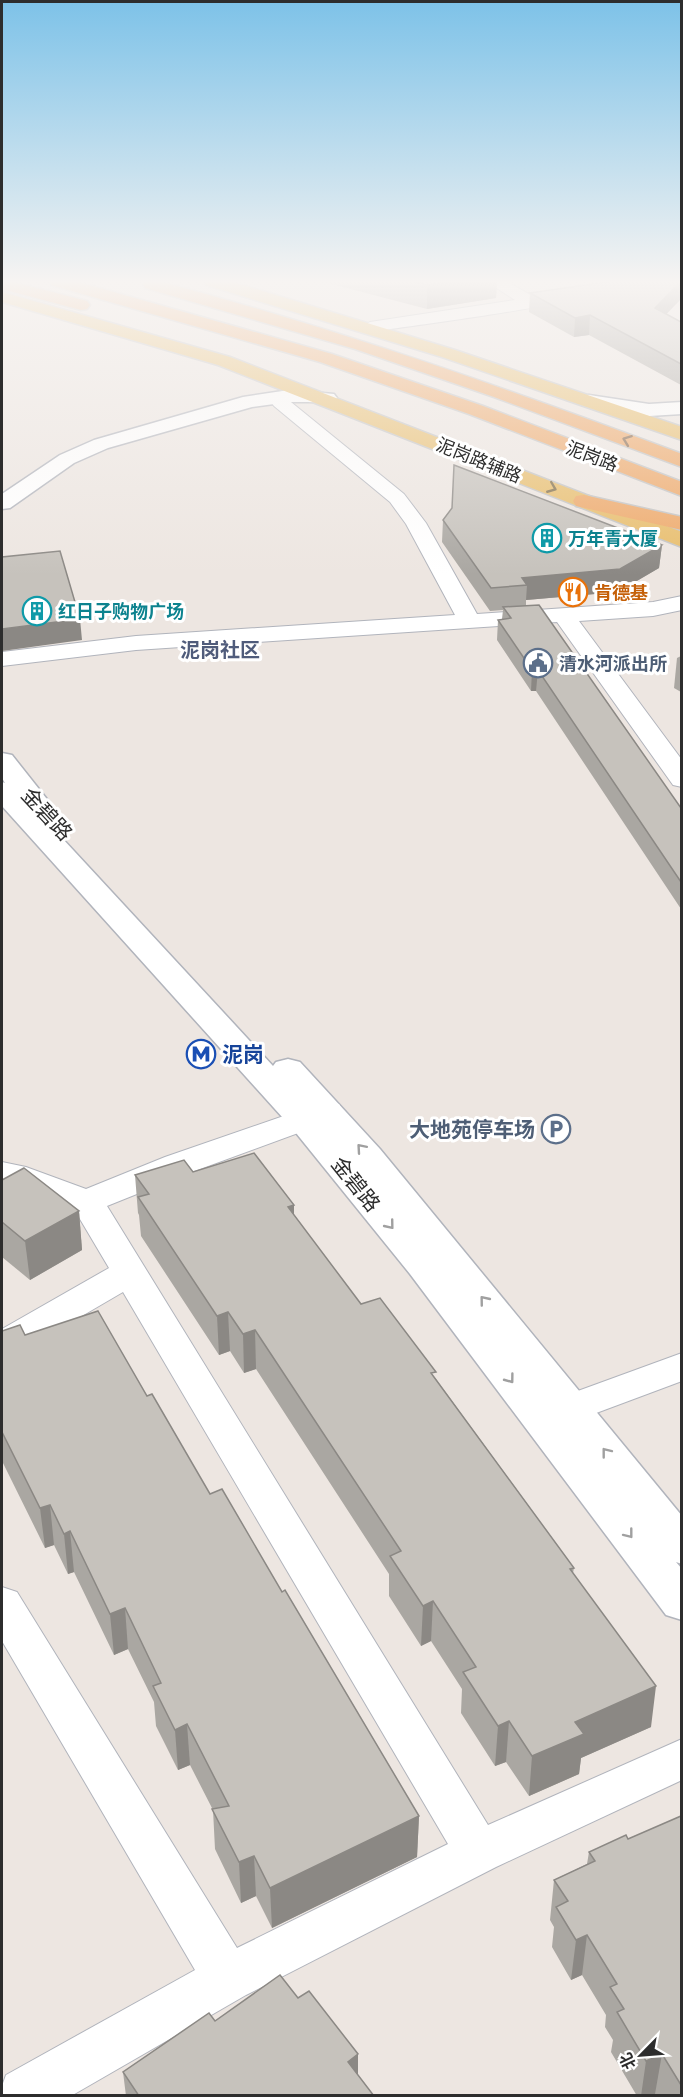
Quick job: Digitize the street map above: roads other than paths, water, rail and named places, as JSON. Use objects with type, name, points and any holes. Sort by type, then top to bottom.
[{"type":"highway","name":"泥岗路","points":[[386,379],[476,410],[681,490]]},
{"type":"highway","name":"泥岗路","points":[[462,379],[681,461]]},
{"type":"highway","points":[[584,501],[681,524]]},
{"type":"main road","name":"泥岗路辅路","points":[[274,379],[327,398],[681,540]]},
{"type":"main road","points":[[523,379],[681,434]]},
{"type":"street","points":[[2,493],[56,456],[92,440],[220,404],[247,392],[250,388],[248,379]]},
{"type":"street","points":[[2,503],[67,459],[101,444],[250,401],[289,396],[327,398]]},
{"type":"street","points":[[589,401],[638,409],[681,408]]},
{"type":"street","points":[[280,402],[397,498],[416,523],[470,621]]},
{"type":"street","points":[[2,659],[136,643],[652,609],[681,603]]},
{"type":"street","points":[[563,615],[681,779]]},
{"type":"street","name":"金碧路","points":[[2,770],[316,1116],[423,1265],[556,1414],[681,1547]]},
{"type":"street","points":[[87,1201],[177,1165],[316,1116]]},
{"type":"street","points":[[6,1170],[87,1201],[128,1273],[479,1852]]},
{"type":"street","points":[[2,1346],[128,1273]]},
{"type":"street","points":[[556,1414],[681,1366]]},
{"type":"street","name":"金碧路","points":[[556,1414],[681,1602]]},
{"type":"street","points":[[2,1604],[228,1978]]},
{"type":"street","points":[[24,2096],[25,2092],[228,1978],[479,1852],[681,1758]]},
{"type":"place","name":"万年青大厦","points":[[547,538]]},
{"type":"place","name":"肯德基","points":[[573,592]]},
{"type":"place","name":"红日子购物广场","points":[[37,611]]},
{"type":"place","name":"清水河派出所","points":[[538,663]]},
{"type":"place","name":"泥岗","points":[[201,1054]]},
{"type":"place","name":"大地苑停车场","points":[[556,1129]]},
{"type":"district","name":"泥岗社区","points":[[220,650]]}]
